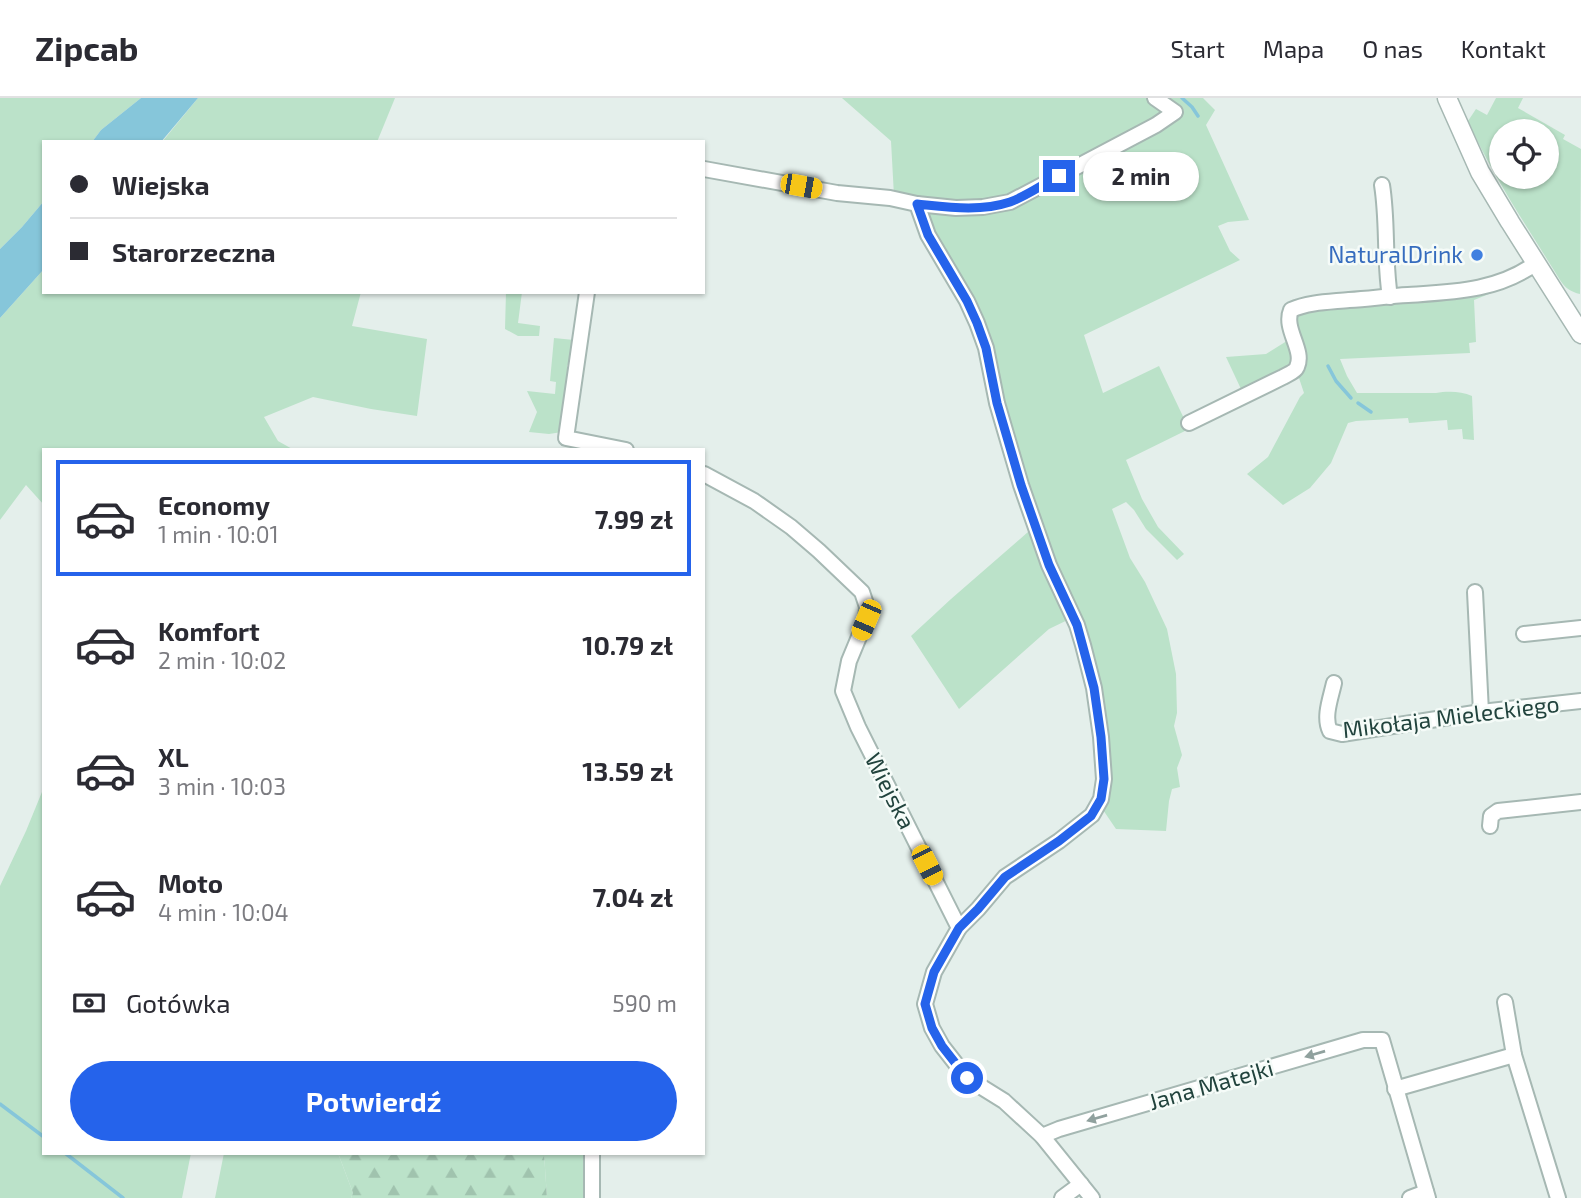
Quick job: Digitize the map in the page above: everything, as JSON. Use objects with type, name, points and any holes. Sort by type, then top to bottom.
[{"type":"street","points":[[705,169],[837,193],[890,198],[917,204],[956,208],[983,207],[1010,202],[1156,125],[1175,112],[1155,98]]},
{"type":"street","points":[[1447,98],[1480,172],[1536,263],[1576,315],[1581,334]]},
{"type":"street","points":[[1382,185],[1390,297]]},
{"type":"street","points":[[917,204],[928,235],[967,301],[986,348],[997,403],[1021,485],[1049,565],[1077,625],[1094,688],[1104,779],[1101,799],[1091,816],[1005,877],[959,928],[934,972],[925,1004],[932,1028],[942,1046],[967,1078],[1004,1101],[1042,1136],[1092,1198]]},
{"type":"street","points":[[1189,423],[1295,370],[1298,354],[1289,324],[1291,310],[1312,304],[1465,291],[1485,287],[1523,272],[1536,263]]},
{"type":"street","points":[[587,294],[566,438],[616,448]]},
{"type":"street","name":"Wiejska","points":[[705,475],[754,501],[791,527],[862,592],[867,607],[866,620],[849,661],[843,691],[858,727],[959,928]]},
{"type":"street","points":[[1475,592],[1481,712]]},
{"type":"street","points":[[1524,634],[1581,628]]},
{"type":"street","name":"Mikołaja Mieleckiego","points":[[1334,682],[1326,719],[1327,727],[1330,731],[1342,734],[1481,712],[1581,701]]},
{"type":"street","points":[[1490,826],[1491,816],[1498,811],[1581,802]]},
{"type":"street","points":[[1505,1002],[1514,1055],[1558,1198]]},
{"type":"street","name":"Jana Matejki","points":[[1042,1136],[1363,1041],[1382,1040],[1395,1089]]},
{"type":"street","points":[[1410,1198],[1427,1195],[1395,1089],[1514,1055]]},
{"type":"street","points":[[592,1155],[592,1198]]},
{"type":"street","points":[[1062,1198],[1081,1184]]},
{"type":"green space","points":[[0,98],[141,98],[101,130],[94,140],[42,140],[42,203],[0,249]]},
{"type":"green space","points":[[198,98],[395,98],[378,140],[164,140]]},
{"type":"green space","points":[[842,98],[1180,98],[1197,116],[1198,114],[1184,98],[1203,98],[1215,110],[1206,125],[1249,220],[1218,226],[1230,251],[1240,260],[1084,335],[1103,393],[1159,366],[1189,429],[1126,460],[1142,499],[1158,527],[1184,554],[1177,560],[1146,529],[1126,502],[1112,509],[1130,558],[1145,582],[1167,629],[1176,674],[1177,713],[1174,726],[1182,755],[1177,768],[1180,787],[1172,789],[1166,831],[1116,829],[1099,804],[1089,645],[1080,614],[1049,629],[959,709],[911,636],[1028,532],[1041,524],[1015,459],[991,352],[921,215],[894,196],[891,141]]},
{"type":"green space","points":[[1496,98],[1523,98],[1518,108],[1537,119],[1489,119],[1489,164],[1468,121],[1476,109],[1487,115]]},
{"type":"green space","points":[[1559,132],[1565,135],[1563,139],[1581,149],[1580,294],[1568,289],[1560,280],[1504,189],[1559,189]]},
{"type":"green space","points":[[42,271],[42,294],[360,294],[352,326],[427,339],[417,416],[313,397],[264,417],[278,441],[290,448],[42,448],[42,503],[26,485],[0,520],[0,318]]},
{"type":"green space","points":[[1527,276],[1529,278],[1474,300],[1476,342],[1469,343],[1470,353],[1340,359],[1357,393],[1449,392],[1472,396],[1474,440],[1463,439],[1462,429],[1448,430],[1447,420],[1409,423],[1408,418],[1356,421],[1348,423],[1331,463],[1310,488],[1283,505],[1247,474],[1268,457],[1304,393],[1298,375],[1295,318],[1298,313]]},
{"type":"green space","points":[[506,294],[522,294],[518,323],[540,326],[539,336],[518,336],[505,329]]},
{"type":"green space","points":[[554,338],[574,340],[573,355],[567,366],[568,391],[562,409],[562,432],[529,432],[537,412],[527,391],[555,394],[556,382],[550,381]]},
{"type":"green space","points":[[1290,339],[1293,361],[1285,372],[1241,389],[1226,357],[1266,354]]},
{"type":"green space","points":[[42,792],[42,1155],[191,1155],[182,1198],[0,1198],[0,886]]},
{"type":"green space","points":[[224,1155],[339,1155],[353,1193],[351,1198],[215,1198]]},
{"type":"green space","points":[[339,1155],[544,1155],[547,1198],[351,1198],[353,1193]]},
{"type":"green space","points":[[544,1155],[586,1155],[585,1198],[547,1198]]},
{"type":"water","points":[[141,98],[198,98],[163,140],[94,140],[101,130]]},
{"type":"water","points":[[42,203],[42,271],[0,318],[0,249]]},
{"type":"waterway","points":[[1182,98],[1198,116]]},
{"type":"waterway","points":[[1328,366],[1336,381],[1351,398]]},
{"type":"waterway","points":[[1358,403],[1371,412]]},
{"type":"waterway","points":[[0,1104],[42,1136]]},
{"type":"waterway","points":[[68,1155],[123,1198]]},
{"type":"place","name":"NaturalDrink","points":[[1477,255]]},
{"type":"route","points":[[967,1078],[942,1046],[932,1028],[925,1004],[934,972],[959,928],[1005,877],[1091,816],[1101,799],[1104,779],[1094,688],[1077,625],[1049,565],[1021,485],[997,403],[986,348],[977,323],[928,235],[917,204],[956,208],[1010,202],[1059,176]]}]
